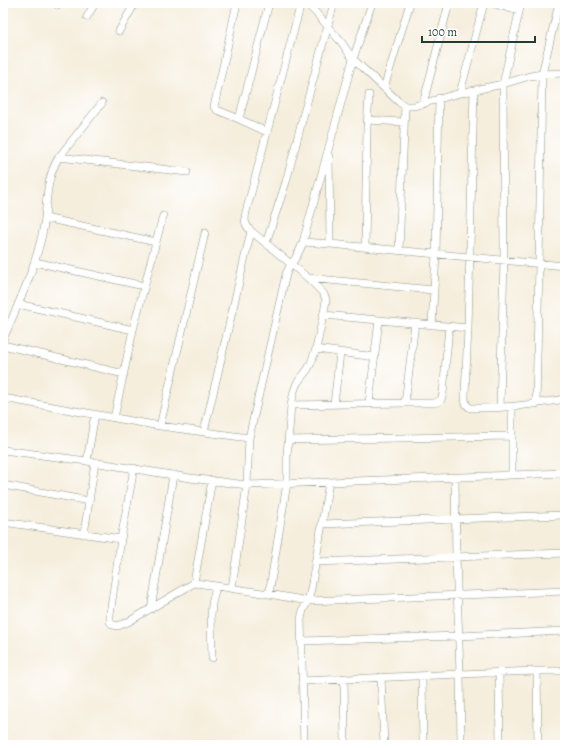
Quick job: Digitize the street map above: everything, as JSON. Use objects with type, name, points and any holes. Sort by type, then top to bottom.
[{"type":"street","points":[[87,17],[95,3]]},
{"type":"street","points":[[119,31],[135,3]]},
{"type":"street","points":[[237,3],[214,105],[217,110],[267,132]]},
{"type":"street","points":[[239,119],[270,3]]},
{"type":"street","points":[[269,594],[287,483],[288,440],[291,405],[297,383],[308,369],[316,349],[324,315],[325,303],[323,293],[308,278],[251,231],[246,225],[245,221],[246,212],[301,3]]},
{"type":"street","points":[[306,3],[342,43],[353,59],[405,106],[423,104],[439,98],[542,74],[565,73]]},
{"type":"street","points":[[266,243],[286,182],[334,3]]},
{"type":"street","points":[[232,588],[247,485],[249,438],[286,274],[303,242],[353,59],[372,3]]},
{"type":"street","points":[[384,88],[410,3]]},
{"type":"street","points":[[423,104],[449,3]]},
{"type":"street","points":[[460,93],[484,3]]},
{"type":"street","points":[[491,3],[519,11]]},
{"type":"street","points":[[500,408],[504,260],[503,84],[521,3]]},
{"type":"street","points":[[536,404],[542,74],[558,3]]},
{"type":"street","points":[[474,90],[465,395],[466,405],[468,408],[500,408],[565,399]]},
{"type":"street","points":[[365,247],[367,120],[369,95]]},
{"type":"street","points":[[432,325],[436,254],[439,98]]},
{"type":"street","points":[[3,339],[35,262],[45,218],[48,188],[54,165],[102,103]]},
{"type":"street","points":[[399,250],[405,106]]},
{"type":"street","points":[[367,120],[404,122]]},
{"type":"street","points":[[329,149],[330,244]]},
{"type":"street","points":[[59,157],[187,172]]},
{"type":"street","points":[[114,418],[133,330],[163,216]]},
{"type":"street","points":[[45,218],[156,242]]},
{"type":"street","points":[[204,432],[251,231]]},
{"type":"street","points":[[160,426],[205,233]]},
{"type":"street","points":[[303,242],[565,266]]},
{"type":"street","points":[[35,262],[144,286]]},
{"type":"street","points":[[308,278],[433,290]]},
{"type":"street","points":[[18,304],[133,330]]},
{"type":"street","points":[[324,315],[468,328]]},
{"type":"street","points":[[369,403],[379,320]]},
{"type":"street","points":[[405,403],[415,323]]},
{"type":"street","points":[[291,405],[435,403],[441,400],[444,390],[449,326]]},
{"type":"street","points":[[3,345],[124,374]]},
{"type":"street","points":[[316,349],[375,357]]},
{"type":"street","points":[[334,404],[340,353]]},
{"type":"street","points":[[3,398],[160,426],[249,438]]},
{"type":"street","points":[[512,407],[512,475]]},
{"type":"street","points":[[87,461],[95,414]]},
{"type":"street","points":[[288,440],[512,436]]},
{"type":"street","points":[[3,450],[247,485],[565,473]]},
{"type":"street","points":[[84,534],[95,462]]},
{"type":"street","points":[[134,468],[121,539],[110,614],[110,622],[113,625],[122,625],[194,583],[308,601],[565,591]]},
{"type":"street","points":[[151,609],[173,475]]},
{"type":"street","points":[[455,477],[461,745]]},
{"type":"street","points":[[194,583],[212,480]]},
{"type":"street","points":[[304,745],[302,613],[304,606],[308,601],[311,589],[328,482]]},
{"type":"street","points":[[3,485],[89,501]]},
{"type":"street","points":[[322,524],[565,515]]},
{"type":"street","points":[[3,522],[121,539]]},
{"type":"street","points":[[315,562],[565,553]]},
{"type":"street","points":[[212,658],[211,616],[216,586]]},
{"type":"street","points":[[302,641],[565,631]]},
{"type":"street","points":[[537,671],[538,745]]},
{"type":"street","points":[[302,681],[499,672],[565,671]]},
{"type":"street","points":[[499,672],[500,745]]},
{"type":"street","points":[[422,676],[424,745]]},
{"type":"street","points":[[381,677],[384,745]]},
{"type":"street","points":[[344,678],[345,745]]}]
